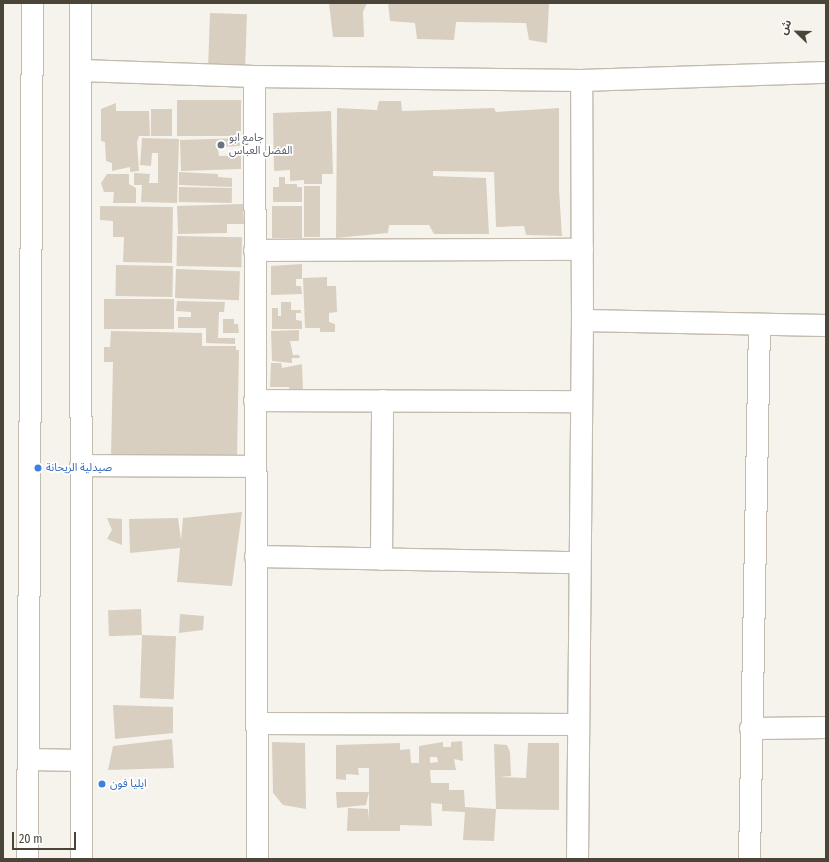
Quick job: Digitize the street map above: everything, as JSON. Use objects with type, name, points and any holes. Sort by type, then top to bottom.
[{"type":"street","points":[[27,859],[32,3]]},
{"type":"street","points":[[80,3],[81,859]]},
{"type":"street","points":[[80,70],[254,76],[581,80],[826,72]]},
{"type":"street","points":[[254,76],[254,466],[257,859]]},
{"type":"street","points":[[577,859],[578,562],[582,320],[581,80]]},
{"type":"street","points":[[254,250],[582,248]]},
{"type":"street","points":[[582,320],[759,325],[826,325]]},
{"type":"street","points":[[748,859],[759,325]]},
{"type":"street","points":[[254,400],[580,401]]},
{"type":"street","points":[[381,559],[382,400]]},
{"type":"street","points":[[80,466],[254,466]]},
{"type":"street","points":[[255,556],[578,562]]},
{"type":"street","points":[[257,723],[577,724]]},
{"type":"street","points":[[750,728],[826,727]]},
{"type":"street","points":[[28,758],[81,760]]},
{"type":"building","points":[[329,3],[367,3],[363,12],[364,37],[333,37]]},
{"type":"building","points":[[388,3],[549,4],[547,43],[529,40],[526,23],[456,22],[454,40],[417,39],[415,23],[390,21]]},
{"type":"building","points":[[210,13],[247,14],[245,66],[208,65]]},
{"type":"building","points":[[177,100],[241,100],[241,136],[177,136]]},
{"type":"building","points":[[379,101],[401,101],[402,111],[494,108],[496,112],[559,108],[559,189],[562,236],[526,235],[524,226],[496,227],[494,172],[433,171],[433,176],[486,178],[489,234],[434,234],[429,225],[389,225],[388,233],[336,238],[337,108],[377,110]]},
{"type":"building","points":[[116,103],[116,111],[149,111],[150,136],[139,136],[137,142],[139,171],[130,172],[130,167],[112,171],[112,163],[106,161],[105,142],[101,141],[101,109]]},
{"type":"building","points":[[151,109],[172,109],[172,136],[151,136]]},
{"type":"building","points":[[331,111],[333,174],[322,174],[322,184],[304,184],[304,180],[290,181],[290,170],[274,171],[273,113]]},
{"type":"building","points":[[142,138],[179,139],[177,203],[141,202],[142,185],[134,185],[134,173],[150,174],[149,183],[158,183],[158,153],[152,153],[151,166],[140,165]]},
{"type":"building","points":[[240,138],[240,146],[218,147],[219,156],[241,155],[241,169],[181,171],[180,140]]},
{"type":"building","points":[[179,172],[218,174],[218,177],[232,178],[232,187],[179,185]]},
{"type":"building","points":[[107,174],[129,174],[129,184],[136,188],[136,203],[113,203],[114,192],[104,192],[101,183]]},
{"type":"building","points":[[279,177],[285,177],[285,184],[297,184],[297,187],[302,187],[302,202],[273,202],[273,187],[279,187]]},
{"type":"building","points":[[304,186],[320,186],[320,237],[304,237]]},
{"type":"building","points":[[179,187],[232,188],[232,203],[179,202]]},
{"type":"building","points":[[243,204],[244,224],[227,224],[227,233],[178,234],[177,206]]},
{"type":"building","points":[[100,206],[173,207],[172,263],[123,262],[124,237],[113,237],[113,221],[100,220]]},
{"type":"building","points":[[272,206],[302,206],[302,238],[272,238]]},
{"type":"building","points":[[177,236],[242,237],[241,267],[176,266]]},
{"type":"building","points":[[302,264],[302,279],[296,279],[296,286],[301,286],[302,294],[271,295],[271,266]]},
{"type":"building","points":[[116,265],[173,266],[172,297],[115,296]]},
{"type":"building","points":[[176,269],[240,271],[239,300],[175,298]]},
{"type":"building","points":[[327,277],[327,286],[336,286],[337,312],[329,313],[329,322],[335,324],[335,332],[320,332],[320,328],[305,328],[303,278]]},
{"type":"building","points":[[104,299],[174,299],[174,329],[104,329]]},
{"type":"building","points":[[177,301],[225,302],[224,312],[219,312],[218,338],[235,338],[235,344],[206,343],[206,328],[178,328],[178,317],[191,317],[191,312],[176,311]]},
{"type":"building","points":[[281,302],[291,302],[291,310],[301,310],[301,313],[296,313],[296,320],[302,321],[302,329],[272,329],[272,308],[278,308],[278,316],[281,316]]},
{"type":"building","points":[[223,319],[234,319],[234,324],[238,324],[239,333],[223,333]]},
{"type":"building","points":[[299,330],[299,341],[290,341],[293,355],[299,355],[300,358],[292,358],[292,363],[272,361],[271,331]]},
{"type":"building","points":[[111,331],[202,333],[202,346],[236,346],[236,350],[239,350],[237,458],[111,456],[113,362],[104,362],[104,347],[110,347]]},
{"type":"building","points":[[271,363],[281,363],[282,368],[302,364],[303,392],[290,393],[289,387],[270,387]]},
{"type":"building","points":[[242,512],[232,586],[177,582],[180,548],[130,553],[129,519],[178,518],[181,540],[183,518]]},
{"type":"building","points":[[107,518],[122,519],[122,545],[107,539],[112,530]]},
{"type":"building","points":[[141,609],[142,635],[109,636],[108,610]]},
{"type":"building","points":[[180,614],[204,616],[203,630],[179,633]]},
{"type":"building","points":[[142,635],[176,636],[174,699],[140,698]]},
{"type":"building","points":[[113,705],[173,707],[173,733],[115,739]]},
{"type":"building","points":[[172,739],[174,768],[108,770],[113,746]]},
{"type":"building","points":[[462,741],[463,761],[454,759],[456,770],[430,770],[431,783],[449,783],[449,790],[464,790],[465,807],[496,809],[494,841],[463,840],[465,812],[442,811],[442,804],[431,803],[432,826],[400,825],[400,831],[347,831],[348,808],[368,809],[369,820],[369,768],[358,768],[359,775],[346,774],[346,780],[336,779],[336,745],[400,743],[400,750],[410,749],[411,763],[419,763],[419,746],[443,742],[443,747],[451,747],[451,742]],"holes":[[[430,757],[437,757],[438,762],[430,763]]]},
{"type":"building","points":[[272,742],[305,743],[306,809],[283,805],[273,793]]},
{"type":"building","points":[[528,743],[559,743],[559,810],[496,809],[494,744],[507,745],[510,752],[511,776],[500,777],[526,778]]},
{"type":"building","points":[[336,792],[369,792],[366,805],[337,808]]},
{"type":"place","name":"جامع ابو الفضل العباس","points":[[221,145]]},
{"type":"place","name":"صيدلية الريحانة","points":[[38,468]]},
{"type":"place","name":"ايليا فون","points":[[102,784]]}]
